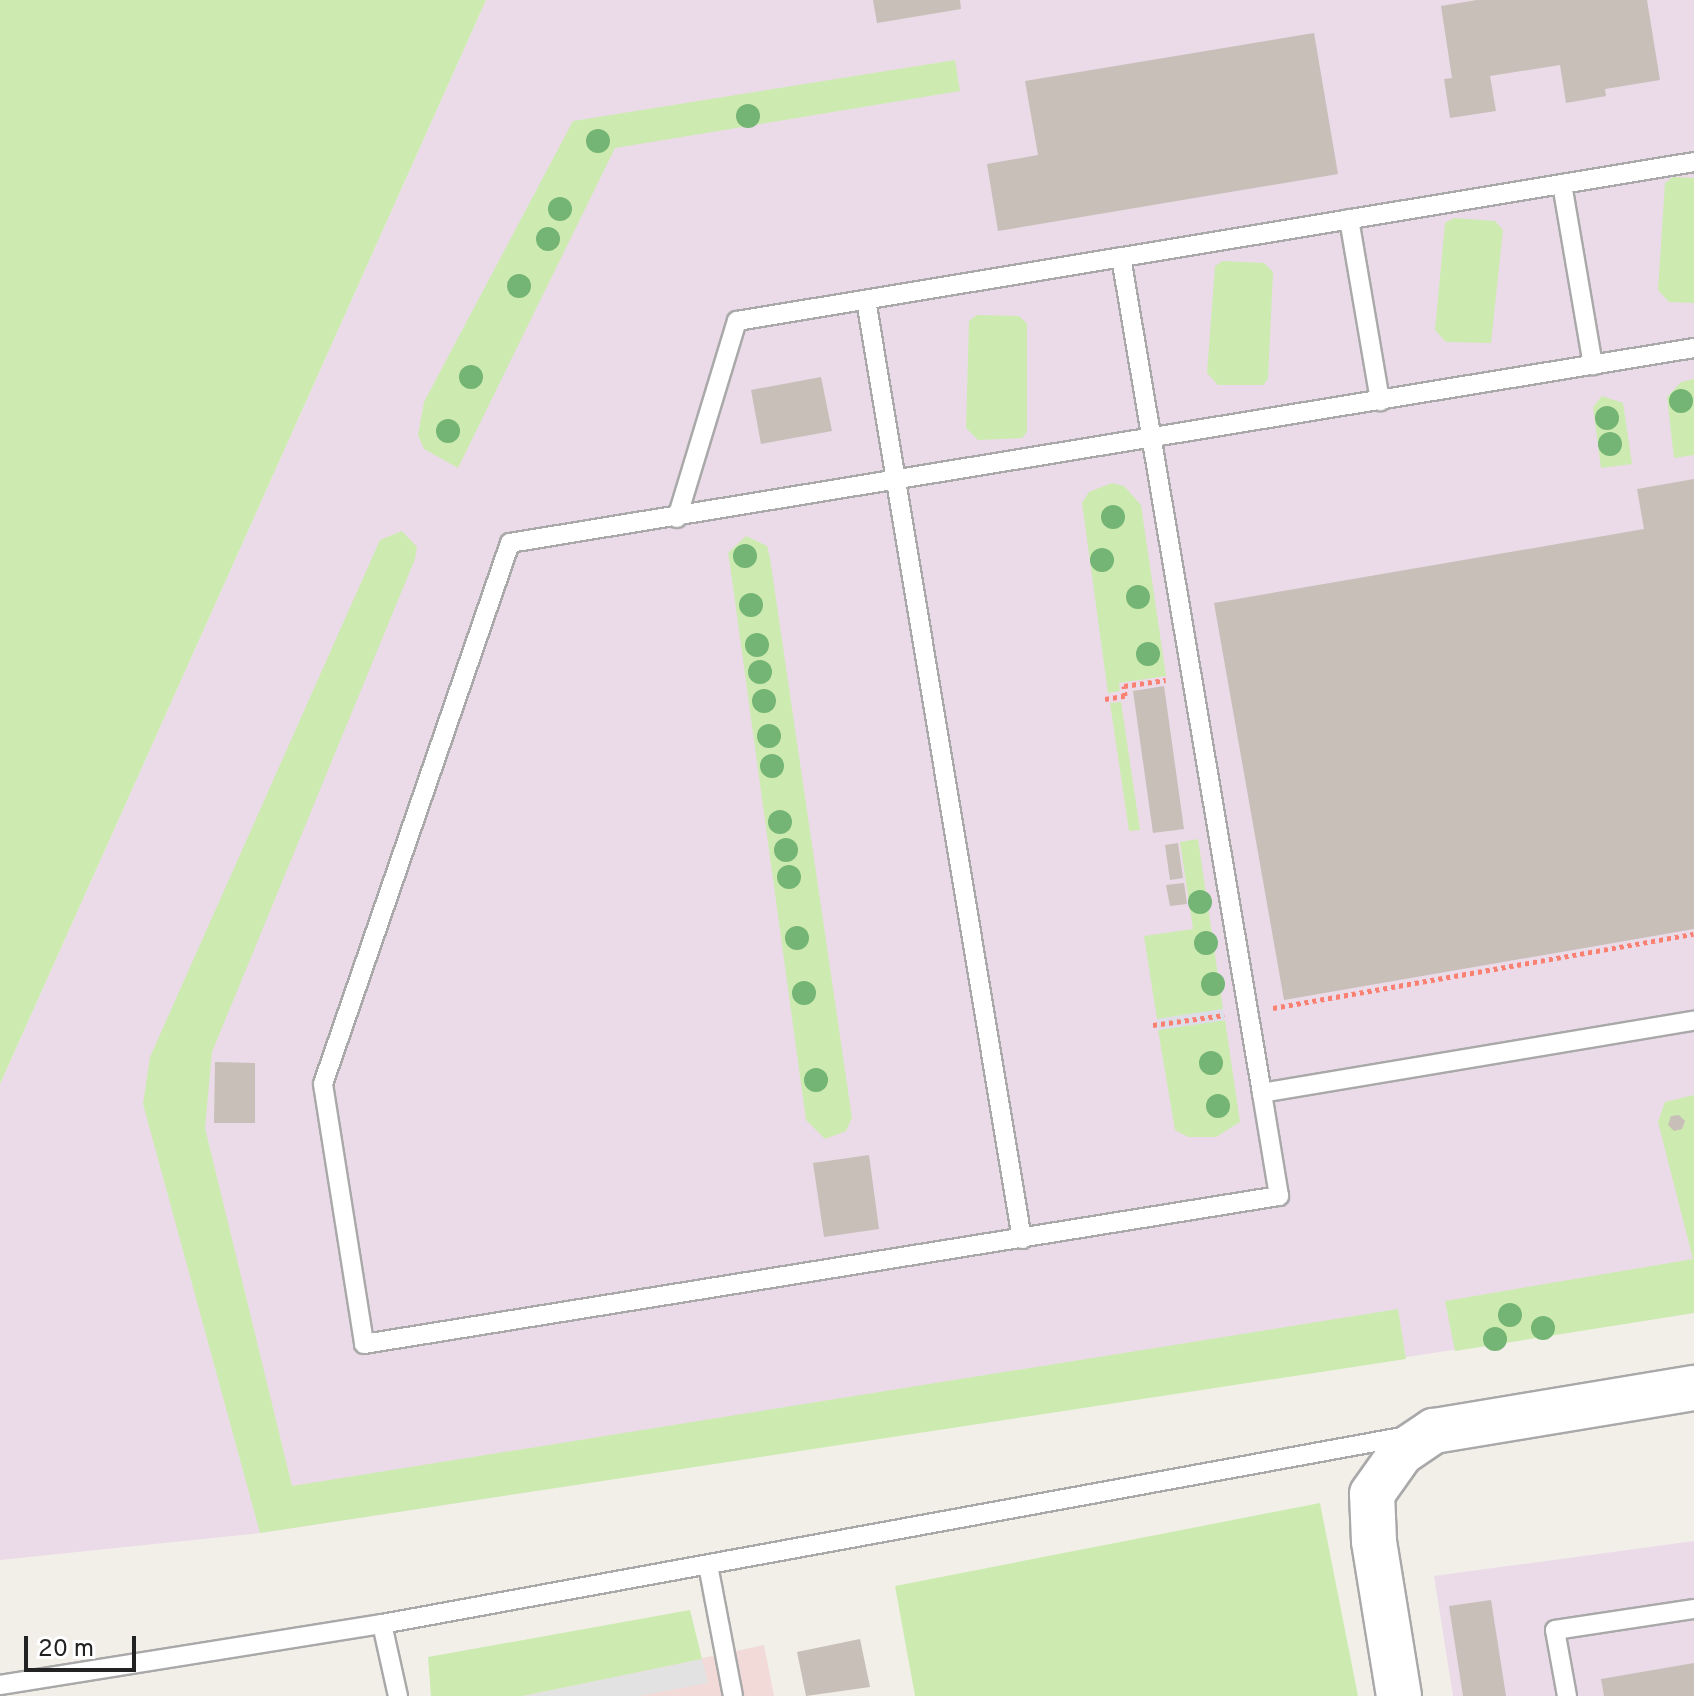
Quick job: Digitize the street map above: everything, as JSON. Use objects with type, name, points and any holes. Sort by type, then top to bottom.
[{"type":"street","points":[[1399,1696],[1374,1541],[1372,1494],[1401,1453],[1434,1431],[1694,1388]]},
{"type":"lane","points":[[677,518],[737,321],[1694,162]]},
{"type":"lane","points":[[1562,184],[1593,365]]},
{"type":"lane","points":[[1349,219],[1380,401]]},
{"type":"lane","points":[[1121,257],[1151,439],[1279,1196],[364,1344],[323,1084],[510,543],[677,518],[897,481],[1151,439],[1380,401],[1694,348]]},
{"type":"lane","points":[[866,300],[1022,1239]]},
{"type":"lane","points":[[1262,1093],[1694,1021]]},
{"type":"lane","points":[[0,1685],[382,1624],[1434,1431]]},
{"type":"lane","points":[[708,1565],[733,1696]]},
{"type":"lane","points":[[1567,1696],[1555,1630],[1694,1609]]},
{"type":"lane","points":[[382,1624],[398,1696]]},
{"type":"path","points":[[1105,699],[1125,696],[1124,686],[1167,680],[1169,696]]},
{"type":"path","points":[[1153,1025],[1694,934]]},
{"type":"shaded area","points":[[486,0],[1694,0],[1694,1313],[260,1533],[0,1560],[0,1084]]},
{"type":"shaded area","points":[[1223,1009],[1225,1020],[1158,1030],[1157,1019]]},
{"type":"shaded area","points":[[1694,1541],[1694,1696],[1453,1696],[1434,1576]]},
{"type":"shaded area","points":[[764,1645],[774,1696],[524,1696]]},
{"type":"shaded area","points":[[702,1659],[708,1683],[639,1696],[524,1696]]},
{"type":"green space","points":[[0,0],[486,0],[0,1084]]},
{"type":"green space","points":[[955,60],[960,91],[615,148],[458,468],[424,449],[418,435],[424,402],[573,121]]},
{"type":"green space","points":[[1673,177],[1694,178],[1694,303],[1669,302],[1658,290],[1665,183]]},
{"type":"green space","points":[[1454,218],[1495,221],[1503,230],[1491,343],[1446,342],[1435,330],[1445,223]]},
{"type":"green space","points":[[1223,261],[1264,263],[1273,272],[1268,379],[1263,385],[1218,385],[1207,373],[1215,266]]},
{"type":"green space","points":[[977,315],[1019,316],[1027,324],[1027,432],[1022,438],[978,440],[966,428],[969,321]]},
{"type":"green space","points":[[1694,379],[1694,455],[1674,458],[1667,397],[1681,382]]},
{"type":"green space","points":[[1602,396],[1623,403],[1632,464],[1601,468],[1593,407]]},
{"type":"green space","points":[[1112,483],[1124,486],[1141,505],[1166,676],[1119,683],[1120,691],[1108,693],[1082,503],[1089,492]]},
{"type":"green space","points":[[402,531],[417,547],[415,559],[212,1052],[205,1128],[292,1486],[1398,1309],[1406,1359],[260,1533],[143,1104],[150,1057],[380,540]]},
{"type":"green space","points":[[746,536],[767,546],[770,558],[852,1118],[846,1131],[825,1139],[806,1120],[728,553]]},
{"type":"green space","points":[[1121,702],[1140,830],[1129,831],[1110,703]]},
{"type":"green space","points":[[1198,839],[1223,1009],[1157,1019],[1144,936],[1193,929],[1180,842]]},
{"type":"green space","points":[[1225,1020],[1240,1122],[1216,1137],[1188,1137],[1175,1130],[1158,1030]]},
{"type":"green space","points":[[1694,1095],[1694,1313],[1455,1351],[1445,1301],[1693,1259],[1658,1122],[1665,1102]]},
{"type":"green space","points":[[1320,1503],[1358,1696],[915,1696],[895,1586]]},
{"type":"green space","points":[[690,1610],[702,1659],[523,1696],[431,1696],[428,1657]]},
{"type":"building","points":[[873,0],[960,0],[961,9],[877,23]]},
{"type":"building","points":[[1477,0],[1647,0],[1660,80],[1605,89],[1606,96],[1566,103],[1560,65],[1490,76],[1496,111],[1450,118],[1444,79],[1452,78],[1441,6]]},
{"type":"building","points":[[1314,33],[1338,174],[998,231],[987,164],[1038,155],[1025,81]]},
{"type":"building","points":[[821,377],[832,431],[761,444],[751,390]]},
{"type":"building","points":[[1694,479],[1694,929],[1284,1000],[1214,603],[1644,529],[1637,489]]},
{"type":"building","points":[[1164,686],[1184,829],[1153,833],[1133,691]]},
{"type":"building","points":[[1178,843],[1183,878],[1170,880],[1165,845]]},
{"type":"building","points":[[1184,883],[1187,904],[1170,906],[1166,885]]},
{"type":"building","points":[[215,1062],[255,1063],[255,1123],[214,1123]]},
{"type":"building","points":[[1679,1115],[1685,1121],[1682,1129],[1674,1131],[1668,1125],[1671,1116]]},
{"type":"building","points":[[869,1155],[879,1229],[824,1237],[813,1163]]},
{"type":"building","points":[[1491,1600],[1506,1696],[1463,1696],[1449,1606]]},
{"type":"building","points":[[860,1639],[870,1687],[806,1696],[797,1652]]},
{"type":"building","points":[[1694,1663],[1694,1696],[1604,1696],[1601,1679]]}]
